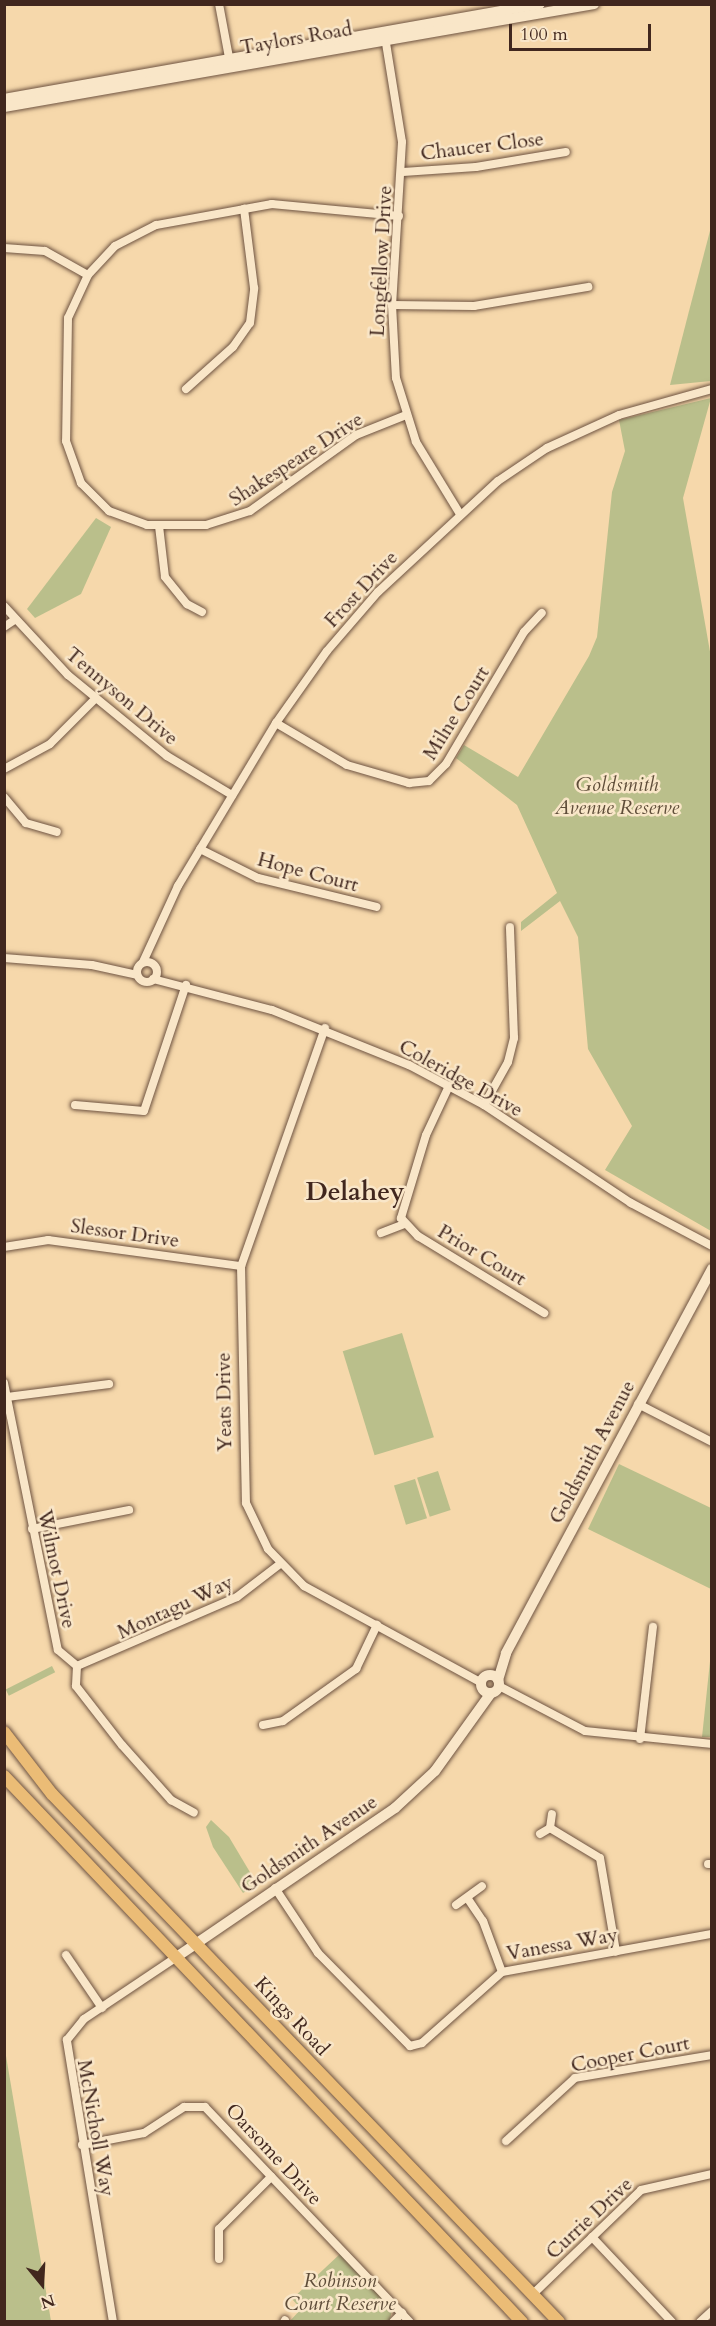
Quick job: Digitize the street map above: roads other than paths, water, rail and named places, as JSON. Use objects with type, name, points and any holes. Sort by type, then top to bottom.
[{"type":"main road","name":"Kings Road","points":[[4,1732],[52,1794],[559,2322]]},
{"type":"main road","points":[[4,1776],[522,2322]]},
{"type":"street","points":[[219,4],[230,63]]},
{"type":"street","name":"Taylors Road","points":[[4,99],[385,36],[540,4]]},
{"type":"street","name":"Taylors Road","points":[[490,13],[594,4]]},
{"type":"street","name":"Longfellow Drive","points":[[385,36],[403,172],[392,305],[393,357],[406,415],[428,466],[460,514]]},
{"type":"street","name":"Taylors Road","points":[[4,107],[230,63]]},
{"type":"street","name":"Chaucer Close","points":[[403,172],[476,167],[566,152]]},
{"type":"street","name":"Shakespeare Drive","points":[[399,216],[286,204],[244,209],[142,230],[115,246],[88,275],[65,332],[70,458],[98,503],[128,520],[159,526],[206,525],[239,517],[356,435],[406,415]]},
{"type":"street","points":[[186,389],[233,347],[250,323],[255,295],[244,209]]},
{"type":"street","points":[[4,248],[45,251],[88,275]]},
{"type":"street","points":[[392,305],[474,306],[588,287]]},
{"type":"street","name":"Frost Drive","points":[[137,975],[200,849],[232,795],[276,723],[350,622],[460,514],[523,463],[570,436],[619,415],[711,389]]},
{"type":"street","points":[[159,526],[165,577],[188,604],[202,612]]},
{"type":"street","name":"Tennyson Drive","points":[[4,606],[96,698],[167,756],[232,795]]},
{"type":"street","name":"Milne Court","points":[[276,723],[347,765],[409,783],[429,781],[446,764],[524,632],[542,613]]},
{"type":"street","points":[[4,627],[16,619]]},
{"type":"street","points":[[4,769],[50,744],[96,698]]},
{"type":"street","points":[[4,797],[26,824],[57,832]]},
{"type":"street","name":"Hope Court","points":[[200,849],[258,878],[377,907]]},
{"type":"street","points":[[484,1105],[508,1062],[514,1038],[510,927]]},
{"type":"street","name":"Frost Drive","points":[[153,942],[155,967],[153,980]]},
{"type":"street","points":[[4,958],[115,968],[137,975]]},
{"type":"street","points":[[115,968],[141,964]]},
{"type":"street","name":"Coleridge Drive","points":[[141,964],[155,967],[175,981],[186,985],[325,1028],[450,1086],[484,1105],[603,1186],[711,1246]]},
{"type":"street","name":"Coleridge Drive","points":[[137,975],[153,980],[175,981]]},
{"type":"street","points":[[75,1105],[144,1111],[186,985]]},
{"type":"street","name":"Yeats Drive","points":[[325,1028],[241,1266],[244,1493],[256,1530],[280,1564],[304,1586],[465,1672],[585,1731],[711,1744]]},
{"type":"street","points":[[381,1233],[404,1224],[402,1204],[450,1086]]},
{"type":"street","name":"Prior Court","points":[[404,1224],[544,1312]]},
{"type":"street","name":"Slessor Drive","points":[[4,1247],[48,1240],[241,1266]]},
{"type":"street","name":"Goldsmith Avenue","points":[[175,1958],[415,1791],[472,1717],[711,1269]]},
{"type":"street","name":"Wilmot Drive","points":[[4,1383],[53,1635],[61,1655],[77,1666]]},
{"type":"street","points":[[7,1397],[109,1384]]},
{"type":"street","points":[[638,1404],[711,1442]]},
{"type":"street","points":[[32,1529],[129,1510]]},
{"type":"street","name":"Montagu Way","points":[[77,1666],[237,1597],[280,1564]]},
{"type":"street","points":[[263,1725],[282,1721],[356,1669],[377,1625]]},
{"type":"street","points":[[640,1738],[653,1627]]},
{"type":"street","points":[[77,1666],[76,1686],[122,1745],[171,1800],[194,1814]]},
{"type":"street","points":[[550,1828],[552,1814]]},
{"type":"street","points":[[540,1834],[550,1828]]},
{"type":"street","points":[[550,1828],[600,1858],[616,1952]]},
{"type":"street","points":[[456,1905],[468,1899],[482,1886]]},
{"type":"street","name":"Vanessa Way","points":[[275,1888],[328,1965],[401,2042],[415,2047],[502,1972],[710,1935]]},
{"type":"street","points":[[468,1899],[483,1921],[502,1972]]},
{"type":"street","points":[[66,1955],[102,2008]]},
{"type":"street","name":"McNicholl Way","points":[[113,2322],[82,2145],[67,2040],[74,2027],[175,1958]]},
{"type":"street","name":"Cooper Court","points":[[506,2141],[575,2078],[711,2055]]},
{"type":"street","name":"Oarsome Drive","points":[[82,2145],[144,2133],[180,2108],[199,2104],[410,2322]]},
{"type":"street","name":"Currie Drive","points":[[532,2295],[592,2236],[651,2184],[711,2174]]},
{"type":"street","points":[[219,2259],[219,2229],[271,2177]]},
{"type":"street","points":[[592,2236],[672,2322]]},
{"type":"street","points":[[700,2322],[711,2311]]},
{"type":"street","points":[[393,2322],[402,2313]]},
{"type":"district","name":"Delahey","points":[[355,1192]]},
{"type":"park label","name":"Goldsmith Avenue Reserve","points":[[617,796]]},
{"type":"park label","name":"Robinson Court Reserve","points":[[340,2292]]}]
